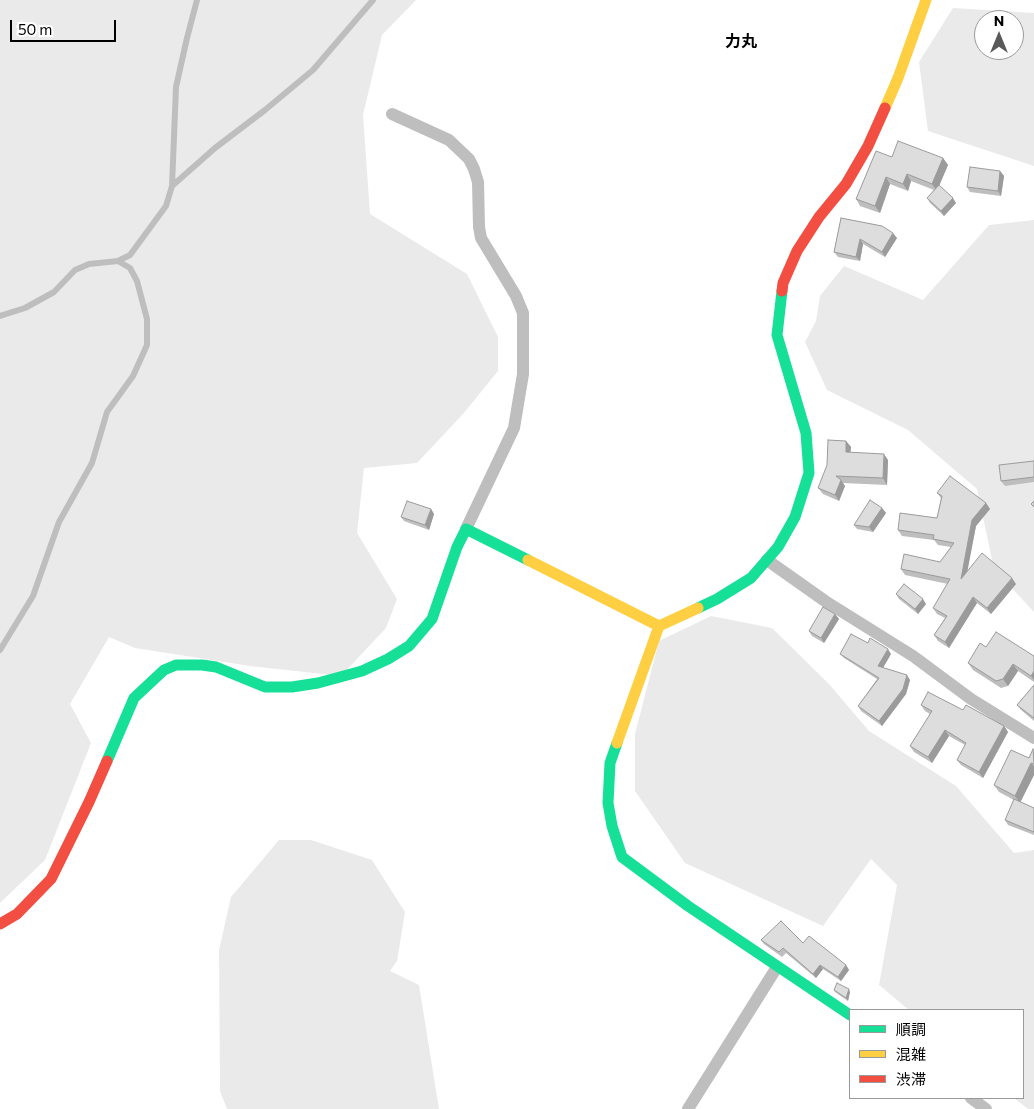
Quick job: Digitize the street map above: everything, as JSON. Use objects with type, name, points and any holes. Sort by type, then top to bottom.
[{"type":"street","points":[[849,1014],[688,906],[622,857],[612,826],[608,803],[610,763],[620,729],[642,676],[659,626],[717,599],[751,578],[778,547],[795,517],[809,473],[806,433],[777,335],[783,283],[797,251],[819,217],[846,184],[868,146],[898,78],[926,0]]},
{"type":"street","points":[[0,924],[17,914],[51,879],[89,802],[134,698],[164,670],[176,665],[187,664],[216,667],[265,687],[292,687],[318,683],[362,670],[388,659],[408,646],[432,619],[456,547],[514,428],[523,374],[523,313],[516,296],[481,238],[478,182],[469,159],[449,140],[392,114]]},
{"type":"street","points":[[466,529],[659,626]]},
{"type":"street","points":[[766,560],[825,601],[913,656],[971,699],[1034,738]]},
{"type":"street","points":[[688,1109],[777,967]]},
{"type":"street","points":[[972,1099],[986,1109]]},
{"type":"lane","points":[[0,316],[25,308],[54,292],[75,270],[89,264],[118,261],[130,255],[166,206],[172,186],[176,88],[197,0]]},
{"type":"lane","points":[[172,186],[215,148],[313,70],[373,0]]},
{"type":"lane","points":[[0,650],[33,596],[59,522],[92,462],[107,412],[133,376],[147,345],[147,319],[137,282],[130,268],[118,261]]},
{"type":"shaded area","points":[[0,0],[416,0],[382,35],[363,115],[370,214],[467,274],[498,337],[498,371],[463,414],[417,463],[364,468],[357,533],[397,599],[386,628],[341,676],[250,666],[135,648],[109,637],[70,704],[91,743],[45,860],[0,903]]},
{"type":"shaded area","points":[[953,8],[985,10],[974,10],[974,60],[1024,60],[1024,12],[1034,13],[1034,166],[928,131],[919,62]]},
{"type":"shaded area","points":[[1034,220],[1034,612],[994,569],[977,489],[908,430],[827,390],[805,342],[816,321],[820,296],[844,266],[923,300],[989,225]]},
{"type":"shaded area","points":[[711,616],[772,628],[829,684],[869,731],[956,786],[1014,853],[1034,850],[1034,1109],[1028,1109],[1015,1099],[1024,1099],[1024,1009],[908,1009],[879,985],[897,885],[871,859],[823,926],[685,863],[635,791],[635,734],[659,641]]},
{"type":"shaded area","points":[[279,840],[311,840],[372,860],[405,912],[397,961],[390,971],[419,985],[439,1109],[227,1109],[220,1091],[219,950],[231,897]]},
{"type":"building","points":[[898,141],[943,158],[932,184],[907,174],[903,184],[886,177],[875,206],[856,199],[876,151],[892,157]]},
{"type":"building","points":[[970,167],[1000,171],[998,191],[967,187]]},
{"type":"building","points":[[939,185],[953,198],[941,211],[927,198]]},
{"type":"building","points":[[841,218],[882,226],[893,233],[882,252],[860,239],[856,257],[834,252]]},
{"type":"building","points":[[828,440],[846,441],[846,452],[884,454],[883,478],[836,476],[841,480],[835,495],[818,488],[827,465]]},
{"type":"building","points":[[1034,461],[1034,477],[1001,481],[999,465]]},
{"type":"building","points":[[950,476],[986,503],[972,520],[961,579],[982,553],[1012,578],[987,608],[973,597],[945,642],[934,635],[947,616],[933,608],[950,579],[901,569],[904,554],[940,562],[954,543],[933,539],[934,535],[898,530],[900,513],[937,518],[942,496],[937,493]]},
{"type":"building","points":[[870,500],[882,508],[869,527],[854,525]]},
{"type":"building","points":[[407,501],[431,509],[425,525],[401,517]]},
{"type":"building","points":[[904,584],[923,599],[915,609],[896,594]]},
{"type":"building","points":[[823,607],[835,614],[821,638],[809,631]]},
{"type":"building","points":[[996,632],[1034,656],[1034,671],[1031,676],[1013,664],[1003,679],[996,681],[968,663],[980,643],[986,647]]},
{"type":"building","points":[[851,634],[868,643],[870,638],[888,649],[878,666],[907,675],[903,689],[879,721],[858,706],[879,678],[840,654]]},
{"type":"building","points":[[1034,685],[1034,718],[1017,705]]},
{"type":"building","points":[[928,692],[963,710],[966,705],[1004,726],[979,772],[957,760],[966,743],[945,730],[928,757],[910,746],[932,711],[921,705]]},
{"type":"building","points":[[1033,749],[1034,764],[1031,763],[1015,796],[994,785],[1011,750],[1029,758]]},
{"type":"building","points":[[1014,799],[1034,808],[1034,832],[1005,820]]},
{"type":"building","points":[[781,921],[803,943],[809,936],[846,965],[838,977],[820,965],[813,974],[783,948],[779,952],[761,940]]},
{"type":"building","points":[[837,983],[849,989],[846,998],[834,990]]},
{"type":"traffic: fast","points":[[698,608],[717,599],[751,578],[778,547],[795,517],[809,473],[806,433],[777,335],[782,291]]},
{"type":"traffic: fast","points":[[107,761],[134,698],[164,670],[176,665],[216,667],[265,687],[292,687],[318,683],[362,671],[388,659],[409,646],[432,619],[457,547],[466,529],[528,560]]},
{"type":"traffic: fast","points":[[617,743],[610,763],[608,803],[612,826],[622,857],[688,906],[849,1014]]},
{"type":"traffic: slow","points":[[885,108],[898,78],[926,0]]},
{"type":"traffic: slow","points":[[528,560],[659,626]]},
{"type":"traffic: slow","points":[[617,743],[659,626],[698,608]]},
{"type":"traffic: jam","points":[[782,291],[783,283],[797,251],[819,217],[846,184],[868,146],[885,108]]},
{"type":"traffic: jam","points":[[0,924],[17,914],[51,879],[107,761]]},
{"type":"district","name":"力丸","points":[[741,42]]}]
